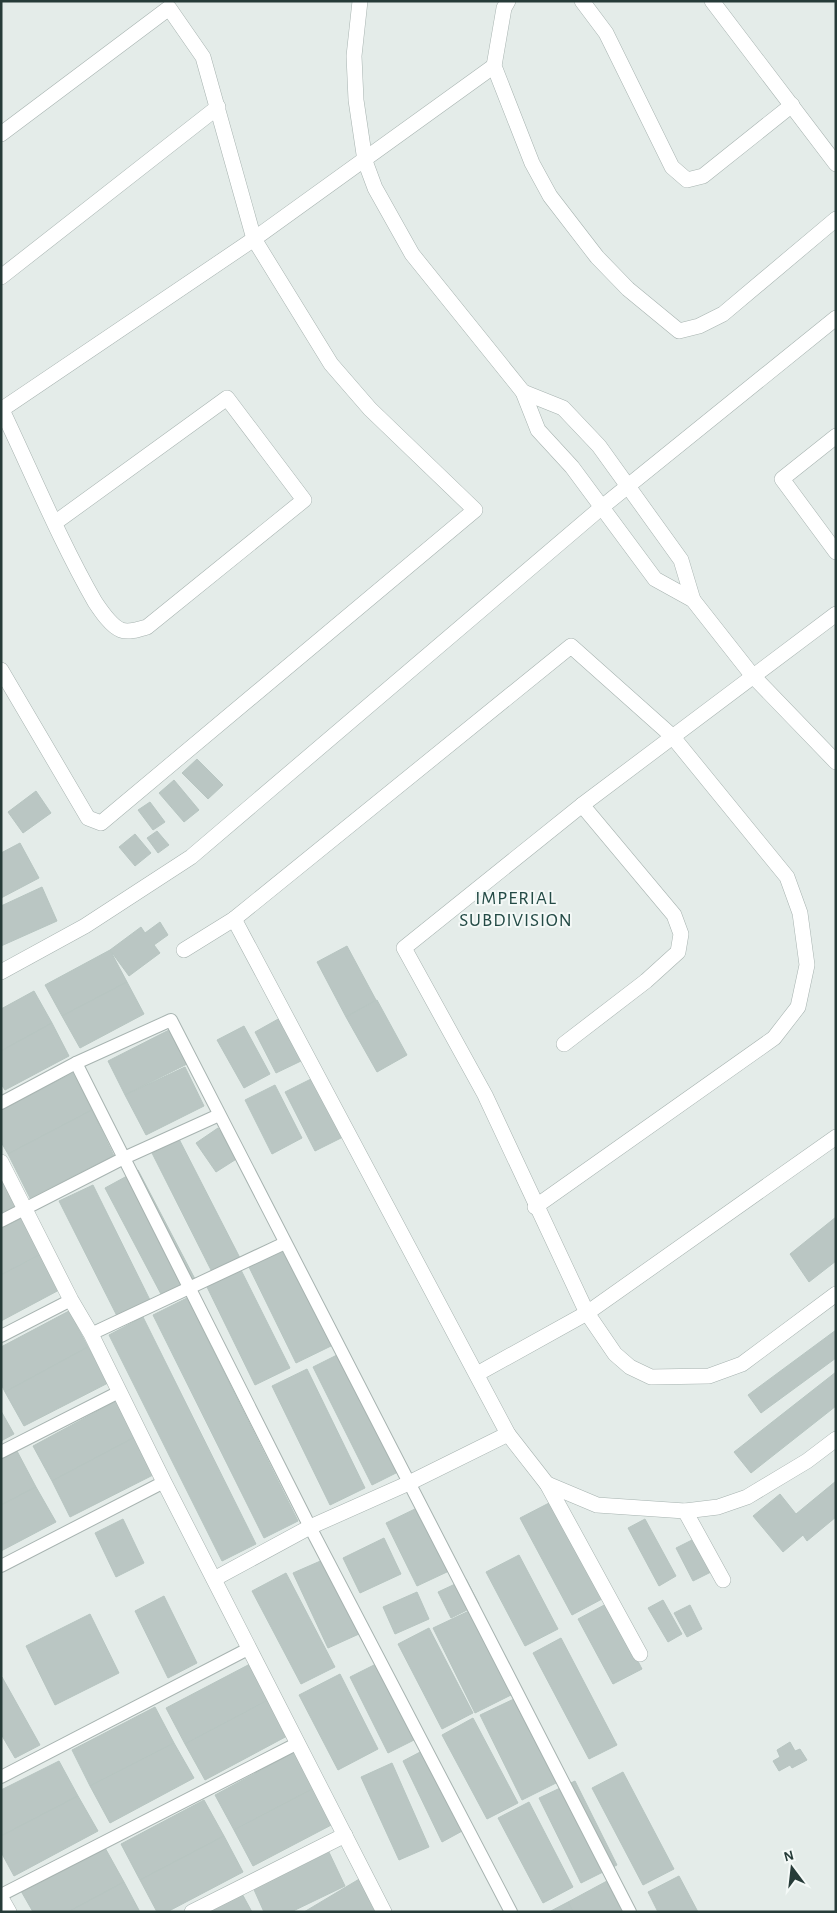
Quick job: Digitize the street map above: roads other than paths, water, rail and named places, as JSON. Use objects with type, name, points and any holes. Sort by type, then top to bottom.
[{"type":"street","points":[[360,1],[354,56],[356,100],[365,161],[374,188],[412,254],[523,392],[538,430],[572,467],[655,579],[692,600],[752,675],[836,762]]},
{"type":"street","points":[[508,1],[504,8],[494,66],[532,163],[550,196],[598,257],[628,289],[679,330],[699,326],[723,314],[836,219]]},
{"type":"street","points":[[582,1],[606,33],[672,167],[687,180],[703,176],[792,105]]},
{"type":"street","points":[[712,1],[836,164]]},
{"type":"street","points":[[1,134],[170,8],[203,57],[254,239],[331,364],[370,409],[475,510],[101,823],[88,818],[1,670]]},
{"type":"street","points":[[56,522],[227,398],[304,500],[147,627],[122,630],[108,620],[96,603],[56,522],[2,410],[254,239],[365,161],[494,66]]},
{"type":"street","points":[[1,277],[218,107]]},
{"type":"street","points":[[1,972],[85,926],[191,857],[602,507],[836,318]]},
{"type":"street","points":[[523,392],[563,408],[599,446],[681,560],[692,600]]},
{"type":"street","points":[[836,436],[782,479],[836,552]]},
{"type":"street","points":[[836,614],[752,675],[582,805],[404,948],[484,1095],[535,1207],[587,1313],[615,1354],[630,1367],[652,1377],[709,1376],[742,1364],[836,1294]]},
{"type":"street","points":[[184,950],[234,919],[571,646],[672,736],[787,877],[800,913],[807,965],[798,1007],[774,1038],[535,1207]]},
{"type":"street","points":[[564,1044],[646,981],[678,952],[681,934],[674,915],[582,805]]},
{"type":"street","points":[[234,919],[508,1434],[547,1484],[640,1654]]},
{"type":"street","points":[[477,1374],[587,1313],[836,1137]]},
{"type":"street","points":[[1,1162],[70,1300],[91,1334],[248,1649],[384,1912]]},
{"type":"street","points":[[214,1579],[310,1527],[409,1483],[508,1434]]},
{"type":"street","points":[[547,1484],[597,1505],[685,1511],[718,1507],[748,1497],[807,1461],[836,1439]]},
{"type":"street","points":[[685,1511],[723,1580]]},
{"type":"street","points":[[192,1912],[345,1834]]},
{"type":"street","points":[[1,1896],[8,1912]]},
{"type":"lane","points":[[1,1103],[76,1063],[171,1020],[630,1912]]},
{"type":"lane","points":[[76,1063],[310,1527],[511,1912]]},
{"type":"lane","points":[[1,1220],[124,1158],[219,1115]]},
{"type":"lane","points":[[91,1334],[189,1286],[285,1243]]},
{"type":"lane","points":[[1,1336],[70,1300]]},
{"type":"lane","points":[[1,1452],[119,1392]]},
{"type":"lane","points":[[1,1566],[164,1482]]},
{"type":"lane","points":[[1,1777],[248,1649]]},
{"type":"lane","points":[[1,1896],[298,1743]]},
{"type":"district","name":"IMPERIAL SUBDIVISION","points":[[516,908]]}]
